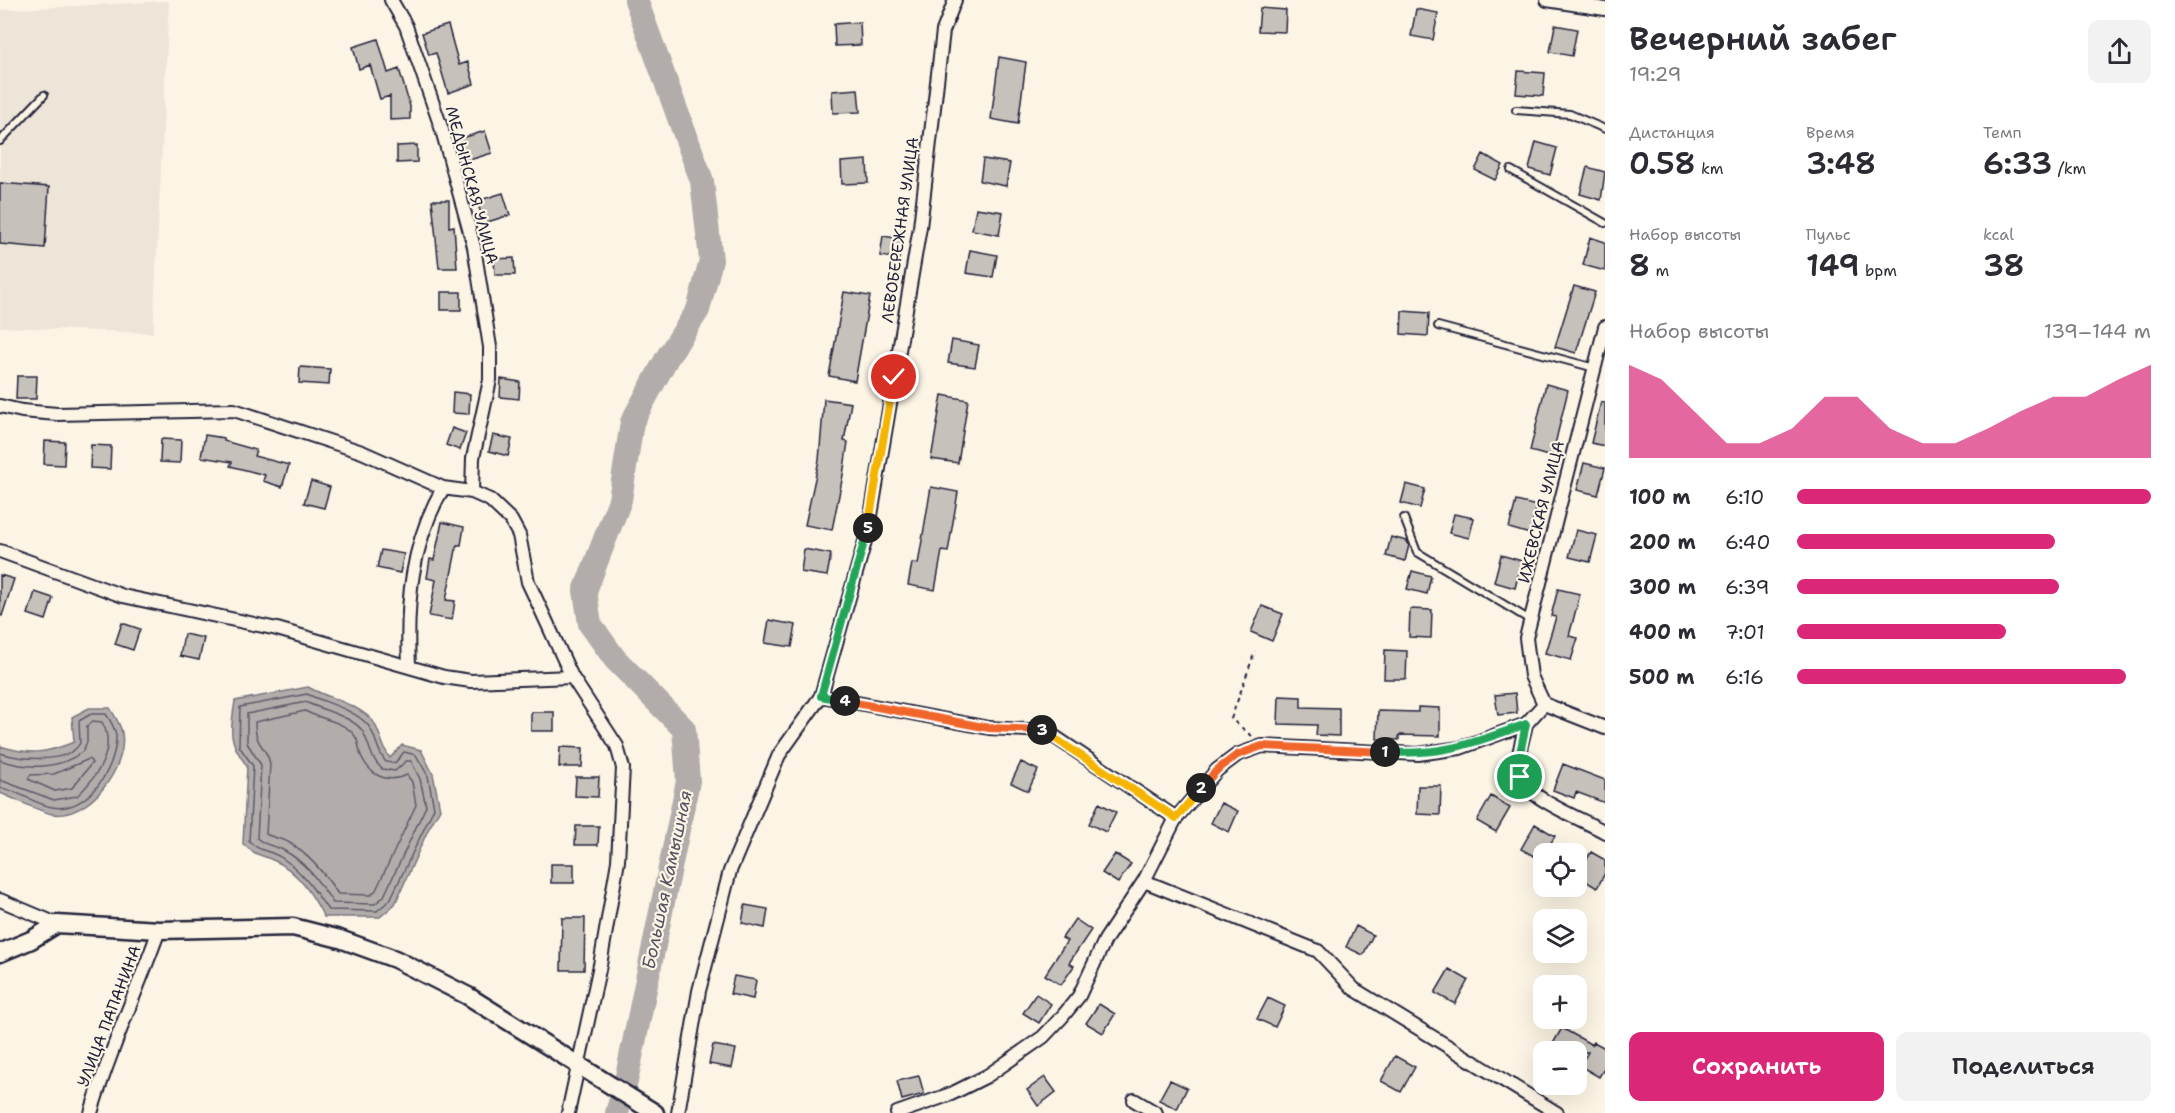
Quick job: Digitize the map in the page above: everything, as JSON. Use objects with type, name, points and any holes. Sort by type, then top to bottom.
[{"type":"street","name":"МЕДЫНСКАЯ УЛИЦА","points":[[392,0],[406,26],[442,130],[474,247],[490,347],[490,380],[473,458],[472,492]]},
{"type":"street","name":"ЛЕВОБЕРЕЖНАЯ УЛИЦА","points":[[678,1113],[699,991],[730,871],[779,755],[821,696],[868,527],[920,227],[942,40],[955,0]]},
{"type":"street","points":[[1547,0],[1605,9]]},
{"type":"street","name":"ИЖЕВСКАЯ УЛИЦА","points":[[1544,704],[1531,676],[1526,638],[1605,327]]},
{"type":"street","points":[[0,406],[22,411],[57,414],[204,408],[234,410],[362,453],[443,488],[472,492],[490,500],[511,520],[519,535],[528,582],[572,677],[617,746],[623,768],[618,861],[600,965],[568,1113]]},
{"type":"street","points":[[409,666],[406,620],[416,552],[428,515],[443,488]]},
{"type":"street","points":[[0,551],[123,596],[277,629],[444,677],[471,681],[572,677]]},
{"type":"street","points":[[821,696],[989,728],[1046,731],[1176,818]]},
{"type":"street","points":[[897,1113],[940,1098],[987,1076],[1043,1037],[1079,996],[1105,940],[1144,881],[1176,818],[1217,770],[1237,755],[1262,746],[1418,754],[1460,748],[1526,724],[1544,704],[1605,728]]},
{"type":"street","points":[[1526,724],[1518,763],[1520,777],[1529,792],[1605,831]]},
{"type":"street","points":[[1144,881],[1318,951],[1354,989],[1557,1113]]},
{"type":"street","points":[[0,900],[57,924],[159,930],[293,927],[340,939],[395,959],[468,996],[654,1112]]},
{"type":"street","points":[[0,953],[57,924]]},
{"type":"street","name":"УЛИЦА ПАПАНИНА","points":[[91,1113],[104,1068],[135,998],[159,930]]},
{"type":"street","points":[[1134,1100],[1156,1113]]},
{"type":"lane","points":[[0,141],[44,95]]},
{"type":"lane","points":[[1516,110],[1570,114],[1605,129]]},
{"type":"lane","points":[[1511,170],[1605,223]]},
{"type":"lane","points":[[1438,327],[1594,368]]},
{"type":"lane","points":[[1404,518],[1417,552],[1531,620]]},
{"type":"path","points":[[1255,651],[1231,719],[1262,746]]},
{"type":"shaded area","points":[[169,1],[153,333],[0,327],[0,10]]},
{"type":"water","points":[[308,687],[357,709],[372,720],[390,758],[402,745],[421,750],[433,774],[440,809],[428,830],[395,904],[380,917],[324,917],[310,893],[291,871],[255,853],[243,844],[247,766],[236,750],[232,735],[235,701]]},
{"type":"water","points":[[89,708],[110,708],[122,733],[119,761],[103,789],[92,800],[66,814],[52,814],[0,793],[0,746],[37,752],[74,742],[72,717]]},
{"type":"building","points":[[1260,8],[1286,10],[1285,32],[1258,31]]},
{"type":"building","points":[[1416,9],[1438,13],[1433,40],[1411,36]]},
{"type":"building","points":[[860,22],[861,45],[835,46],[834,24]]},
{"type":"building","points":[[448,25],[459,65],[468,62],[474,84],[448,93],[436,53],[429,55],[422,33]]},
{"type":"building","points":[[1555,25],[1577,29],[1572,56],[1550,52]]},
{"type":"building","points":[[378,39],[388,73],[399,69],[410,106],[410,119],[390,120],[390,96],[380,99],[370,65],[359,69],[353,47]]},
{"type":"building","points":[[999,57],[1026,62],[1018,124],[991,119]]},
{"type":"building","points":[[1518,71],[1545,73],[1543,96],[1516,94]]},
{"type":"building","points":[[858,89],[860,112],[833,113],[832,91]]},
{"type":"building","points":[[485,131],[492,153],[466,161],[459,139]]},
{"type":"building","points":[[1536,142],[1557,148],[1550,175],[1529,169]]},
{"type":"building","points":[[417,145],[417,162],[397,163],[397,146]]},
{"type":"building","points":[[1483,154],[1503,165],[1495,180],[1475,170]]},
{"type":"building","points":[[983,159],[1010,163],[1006,186],[980,181]]},
{"type":"building","points":[[867,160],[868,183],[842,184],[841,162]]},
{"type":"building","points":[[1587,167],[1605,172],[1601,200],[1580,194]]},
{"type":"building","points":[[0,183],[49,187],[45,248],[0,244]]},
{"type":"building","points":[[503,193],[510,215],[484,223],[477,201]]},
{"type":"building","points":[[432,200],[449,200],[449,227],[454,226],[457,268],[439,268]]},
{"type":"building","points":[[976,208],[1003,212],[999,235],[972,230]]},
{"type":"building","points":[[883,236],[902,239],[899,259],[880,256]]},
{"type":"building","points":[[1590,237],[1605,242],[1605,271],[1583,265]]},
{"type":"building","points":[[970,250],[997,255],[993,277],[966,273]]},
{"type":"building","points":[[514,258],[515,275],[495,275],[494,259]]},
{"type":"building","points":[[1574,286],[1595,292],[1576,353],[1555,347]]},
{"type":"building","points":[[441,292],[461,292],[461,310],[441,310]]},
{"type":"building","points":[[844,292],[870,296],[855,381],[829,376]]},
{"type":"building","points":[[1402,311],[1429,313],[1428,336],[1401,334]]},
{"type":"building","points":[[952,340],[979,345],[975,367],[948,363]]},
{"type":"building","points":[[300,367],[330,369],[329,385],[299,383]]},
{"type":"building","points":[[17,376],[37,376],[36,399],[16,399]]},
{"type":"building","points":[[501,379],[520,382],[519,399],[500,397]]},
{"type":"building","points":[[1546,384],[1568,390],[1552,457],[1530,451]]},
{"type":"building","points":[[453,392],[470,394],[469,414],[452,413]]},
{"type":"building","points":[[942,395],[968,400],[958,463],[931,459]]},
{"type":"building","points":[[824,399],[851,403],[844,441],[848,442],[832,530],[805,525],[819,460]]},
{"type":"building","points":[[1601,402],[1605,403],[1605,446],[1591,443]]},
{"type":"building","points":[[452,428],[466,433],[460,450],[446,445]]},
{"type":"building","points":[[205,435],[224,438],[224,441],[256,450],[254,456],[289,465],[282,487],[263,481],[265,475],[230,466],[232,462],[201,457]]},
{"type":"building","points":[[493,435],[512,439],[508,456],[489,451]]},
{"type":"building","points":[[161,439],[181,440],[180,463],[160,462]]},
{"type":"building","points":[[45,441],[65,442],[64,465],[44,464]]},
{"type":"building","points":[[91,445],[111,446],[110,469],[90,468]]},
{"type":"building","points":[[1584,463],[1605,468],[1598,495],[1577,490]]},
{"type":"building","points":[[311,481],[330,487],[324,508],[304,503]]},
{"type":"building","points":[[1406,484],[1425,489],[1420,508],[1401,503]]},
{"type":"building","points":[[931,487],[958,492],[948,552],[942,551],[935,590],[908,585],[912,563],[918,564]]},
{"type":"building","points":[[1516,501],[1537,506],[1530,534],[1509,528]]},
{"type":"building","points":[[1454,514],[1474,518],[1469,538],[1449,533]]},
{"type":"building","points":[[442,522],[464,527],[461,545],[457,545],[446,600],[455,601],[452,620],[429,616],[436,580],[427,578],[430,559],[434,560]]},
{"type":"building","points":[[1576,530],[1597,535],[1590,562],[1569,557]]},
{"type":"building","points":[[1391,537],[1407,541],[1409,545],[1405,561],[1386,556]]},
{"type":"building","points":[[804,549],[831,554],[827,576],[801,572]]},
{"type":"building","points":[[381,550],[404,554],[400,573],[377,568]]},
{"type":"building","points":[[1501,555],[1522,561],[1515,588],[1494,582]]},
{"type":"building","points":[[1412,571],[1431,576],[1427,594],[1407,589]]},
{"type":"building","points":[[0,575],[14,579],[2,616],[0,615]]},
{"type":"building","points":[[1558,589],[1580,594],[1569,636],[1578,638],[1571,660],[1545,653],[1556,617],[1551,616]]},
{"type":"building","points":[[35,592],[53,598],[46,620],[28,614]]},
{"type":"building","points":[[1262,606],[1283,614],[1272,641],[1251,632]]},
{"type":"building","points":[[1410,609],[1432,610],[1431,638],[1409,637]]},
{"type":"building","points":[[769,620],[796,625],[792,647],[765,643]]},
{"type":"building","points":[[122,623],[140,629],[133,650],[115,644]]},
{"type":"building","points":[[184,634],[204,638],[199,660],[180,656]]},
{"type":"building","points":[[1385,650],[1407,651],[1406,679],[1384,679]]},
{"type":"building","points":[[1515,693],[1517,713],[1498,715],[1495,695]]},
{"type":"building","points":[[1279,696],[1301,697],[1301,707],[1339,708],[1339,736],[1316,735],[1317,725],[1278,724]]},
{"type":"building","points":[[1418,707],[1440,708],[1440,736],[1399,735],[1399,740],[1377,739],[1378,711],[1418,712]]},
{"type":"building","points":[[531,712],[554,712],[554,731],[531,731]]},
{"type":"building","points":[[560,747],[583,748],[582,767],[559,767]]},
{"type":"building","points":[[1021,762],[1038,770],[1028,791],[1011,783]]},
{"type":"building","points":[[1563,764],[1605,780],[1605,803],[1576,792],[1574,798],[1553,790]]},
{"type":"building","points":[[576,777],[599,777],[598,797],[575,796]]},
{"type":"building","points":[[1418,786],[1441,786],[1440,815],[1417,814]]},
{"type":"building","points":[[1491,796],[1510,808],[1496,832],[1477,821]]},
{"type":"building","points":[[1099,803],[1116,812],[1106,832],[1089,824]]},
{"type":"building","points":[[1221,803],[1238,811],[1229,832],[1211,823]]},
{"type":"building","points":[[1535,824],[1555,836],[1551,843],[1533,843],[1533,856],[1521,849]]},
{"type":"building","points":[[576,826],[599,826],[598,845],[575,845]]},
{"type":"building","points":[[1591,852],[1605,860],[1605,873],[1597,888],[1587,882],[1587,859]]},
{"type":"building","points":[[1115,854],[1131,864],[1118,883],[1102,873]]},
{"type":"building","points":[[551,864],[574,864],[574,883],[551,883]]},
{"type":"building","points":[[745,905],[768,909],[765,928],[742,923]]},
{"type":"building","points":[[562,918],[585,918],[584,970],[561,970]]},
{"type":"building","points":[[1075,919],[1091,930],[1069,963],[1074,966],[1061,985],[1045,975],[1067,941],[1062,938]]},
{"type":"building","points":[[1356,926],[1373,935],[1363,955],[1346,947]]},
{"type":"building","points":[[1449,969],[1468,980],[1455,1004],[1435,993]]},
{"type":"building","points":[[734,976],[756,980],[753,999],[730,994]]},
{"type":"building","points":[[1036,994],[1051,1004],[1039,1023],[1023,1013]]},
{"type":"building","points":[[1268,998],[1285,1006],[1275,1027],[1257,1019]]},
{"type":"building","points":[[1099,1004],[1115,1014],[1103,1033],[1086,1023]]},
{"type":"building","points":[[1561,1029],[1564,1029],[1585,1041],[1554,1041]]},
{"type":"building","points":[[1587,1042],[1592,1045],[1594,1042],[1605,1048],[1605,1067],[1599,1077],[1587,1070]]},
{"type":"building","points":[[713,1045],[736,1049],[732,1068],[709,1064]]},
{"type":"building","points":[[1395,1056],[1415,1067],[1401,1092],[1381,1081]]},
{"type":"building","points":[[919,1076],[924,1094],[902,1100],[897,1081]]},
{"type":"building","points":[[1045,1077],[1056,1092],[1038,1106],[1027,1090]]},
{"type":"building","points":[[1170,1080],[1187,1088],[1177,1109],[1159,1100]]},
{"type":"waterway","name":"Большая Камышная","points":[[617,1113],[625,1086],[688,781],[684,729],[615,659],[590,624],[585,591],[620,500],[632,422],[667,358],[698,310],[711,260],[702,181],[636,0]]},
{"type":"route","points":[[894,377],[868,527],[821,696],[989,728],[1046,731],[1176,818],[1217,770],[1237,755],[1262,746],[1418,754],[1460,748],[1526,724],[1518,763],[1520,777]]}]
